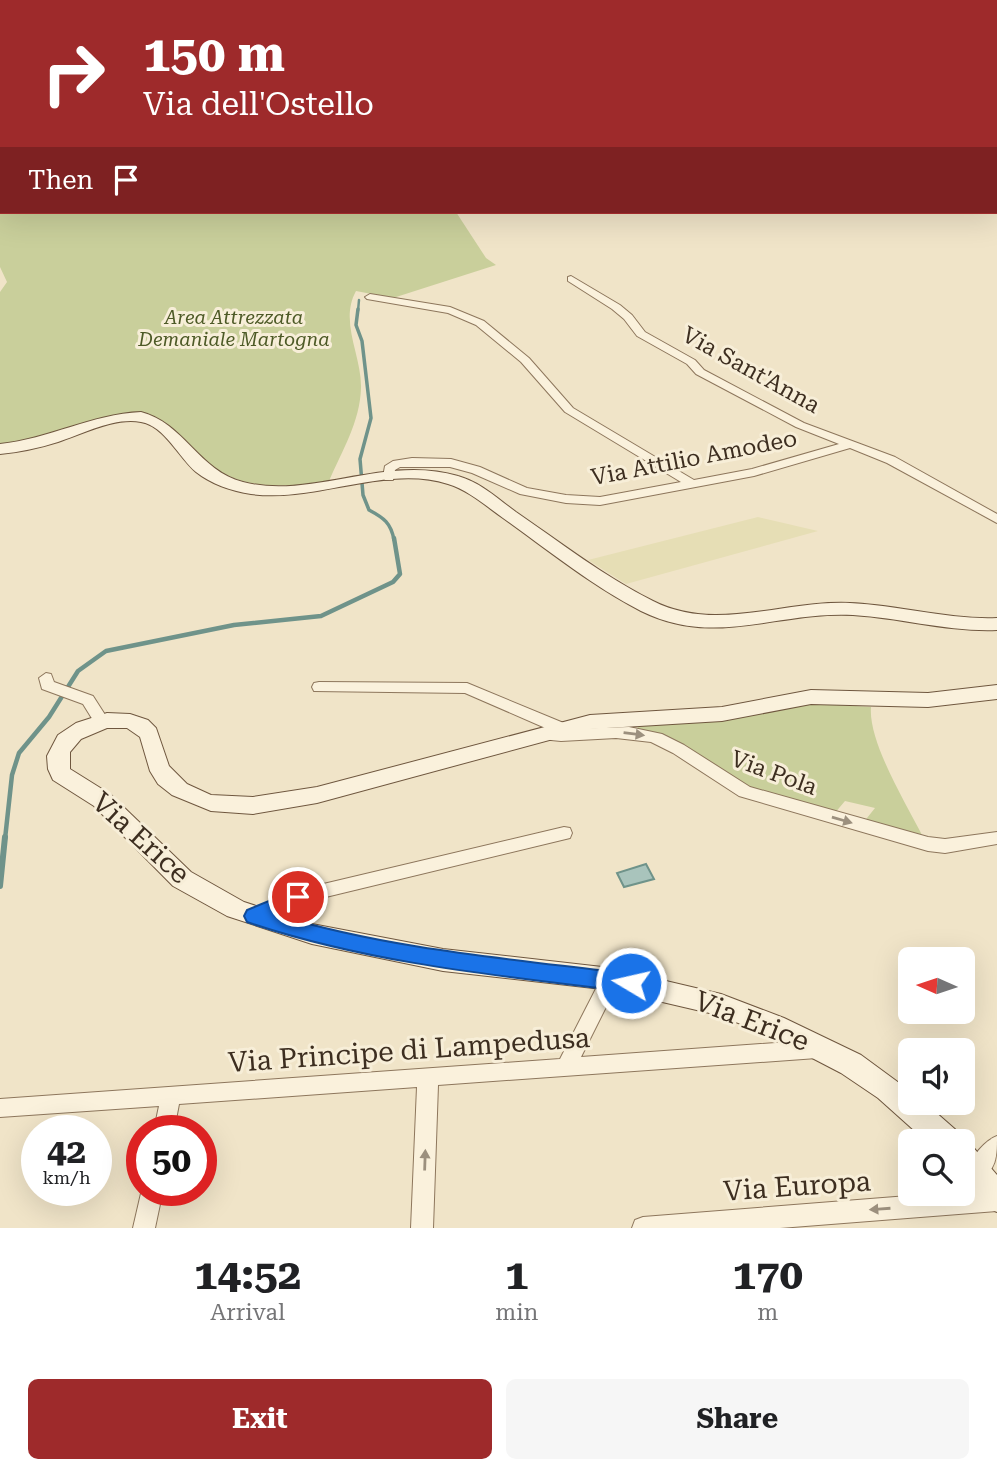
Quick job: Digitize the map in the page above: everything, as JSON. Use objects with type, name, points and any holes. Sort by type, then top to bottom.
[{"type":"main road","points":[[414,0],[423,0]]},
{"type":"main road","points":[[0,449],[30,446],[107,422],[142,418],[158,424],[201,467],[232,484],[274,490],[429,474],[454,479],[646,606],[695,623],[727,624],[801,610],[836,609],[873,611],[932,622],[997,624]]},
{"type":"main road","points":[[101,722],[126,721],[149,733],[163,774],[183,791],[210,803],[240,806],[270,804],[342,788],[552,732],[628,716],[722,714],[807,698],[842,697],[916,702],[961,699],[997,692]]},
{"type":"main road","name":"Via Erice","points":[[101,722],[80,729],[63,744],[57,759],[61,774],[102,800],[182,879],[205,894],[254,916],[312,934],[443,960],[611,979],[671,990],[721,1005],[775,1026],[822,1049],[888,1089],[933,1129]]},
{"type":"main road","points":[[975,1170],[997,1199]]},
{"type":"street","name":"Via Sant'Anna","points":[[571,279],[617,307],[641,334],[691,362],[700,372],[800,425],[891,460],[997,519]]},
{"type":"street","points":[[370,297],[450,310],[480,323],[525,360],[569,410],[691,482]]},
{"type":"street","name":"Via Attilio Amodeo","points":[[389,477],[389,469],[397,464],[431,461],[451,463],[476,470],[524,491],[584,501],[619,500],[691,482],[754,472],[853,444]]},
{"type":"street","points":[[46,678],[47,685],[88,701],[101,722]]},
{"type":"street","name":"Via Pola","points":[[319,687],[467,688],[552,732],[638,733],[666,741],[720,780],[745,792],[928,844],[945,846],[997,838]]},
{"type":"street","points":[[254,916],[298,897],[564,833]]},
{"type":"street","points":[[565,1068],[611,979]]},
{"type":"street","name":"Via Principe di Lampedusa","points":[[0,1108],[822,1049]]},
{"type":"street","points":[[422,1228],[428,1077]]},
{"type":"street","points":[[167,1115],[171,1095]]},
{"type":"street","points":[[975,1160],[997,1146]]},
{"type":"street","name":"Via Europa","points":[[643,1228],[997,1199]]},
{"type":"street","points":[[144,1228],[149,1206]]},
{"type":"shaded area","points":[[758,517],[818,531],[626,584],[588,560]]},
{"type":"green space","name":"Area Attrezzata Demaniale Martogna","points":[[0,214],[457,214],[486,258],[496,265],[393,298],[356,291],[351,303],[350,327],[361,388],[357,413],[349,436],[329,481],[284,486],[254,484],[226,475],[204,460],[168,425],[147,415],[135,413],[42,440],[0,445],[0,292],[7,282],[0,267]]},
{"type":"green space","points":[[809,703],[871,707],[875,737],[882,755],[923,837],[863,823],[875,808],[845,801],[834,814],[735,783],[637,731],[639,721],[723,721]]},
{"type":"water","points":[[646,864],[654,879],[624,887],[617,873]]},
{"type":"waterway","points":[[358,311],[359,300]]},
{"type":"waterway","points":[[358,309],[356,325],[362,341],[371,418],[360,459],[363,495],[369,510],[389,525],[394,540]]},
{"type":"waterway","points":[[5,839],[12,775],[19,753],[49,717],[78,671],[106,651],[234,625],[321,616],[393,582],[400,574],[394,538]]},
{"type":"waterway","points":[[0,886],[5,837]]},
{"type":"route","points":[[298,897],[254,916],[312,934],[443,960],[631,983]]}]
